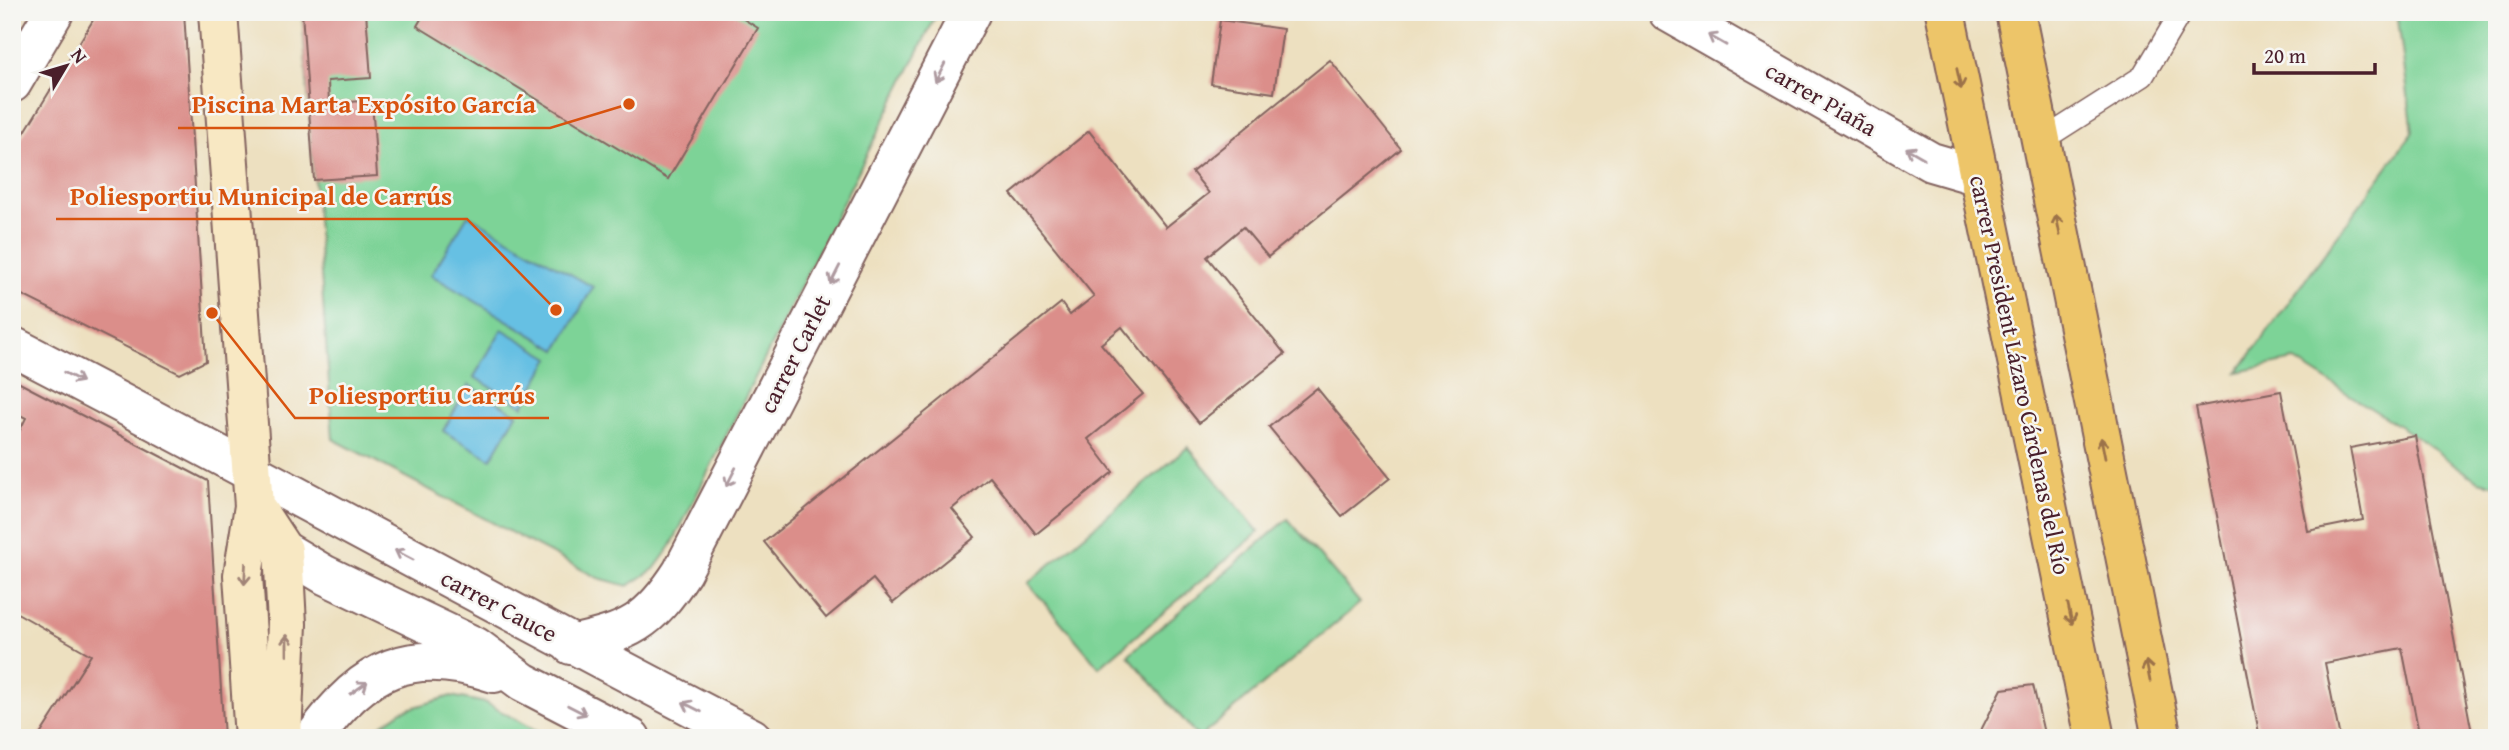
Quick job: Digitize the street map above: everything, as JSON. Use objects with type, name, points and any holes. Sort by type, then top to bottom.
[{"type":"main road","name":"carrer President Lázaro Cárdenas del Río","points":[[1945,12],[2095,738]]},
{"type":"main road","points":[[2015,12],[2162,738]]},
{"type":"street","points":[[12,83],[54,12]]},
{"type":"street","points":[[218,12],[254,506],[243,575],[254,738]]},
{"type":"street","name":"carrer Carlet","points":[[571,645],[604,638],[644,621],[663,601],[682,572],[971,12]]},
{"type":"street","name":"carrer Piaña","points":[[1668,12],[1931,162],[1979,176]]},
{"type":"street","name":"carrer Cauce","points":[[12,346],[250,469],[571,645],[752,738]]},
{"type":"street","points":[[254,506],[283,550],[287,624],[282,738]]},
{"type":"street","name":"carrer Cauce","points":[[283,550],[325,575],[476,647],[523,682],[631,738]]},
{"type":"street","name":"carrer Cauce","points":[[314,738],[336,706],[359,686],[390,669],[432,660],[465,664],[523,682]]},
{"type":"lane","points":[[2041,141],[2143,76],[2181,12]]},
{"type":"green space","points":[[302,12],[938,12],[671,546],[654,569],[628,586],[598,578],[333,439]]},
{"type":"green space","points":[[2397,12],[2497,12],[2497,485],[2478,481],[2415,436],[2294,360],[2238,372],[2413,132]]},
{"type":"green space","points":[[1188,447],[1259,532],[1099,667],[1028,583]]},
{"type":"green space","points":[[1288,519],[1360,603],[1199,738],[1128,655]]},
{"type":"green space","points":[[451,696],[486,703],[549,738],[363,738],[402,711]]},
{"type":"water","points":[[468,215],[593,287],[557,350],[431,275]]},
{"type":"water","points":[[502,329],[550,358],[523,406],[474,377]]},
{"type":"water","points":[[469,385],[517,414],[491,459],[443,431]]},
{"type":"building","points":[[98,12],[184,12],[206,361],[180,374],[12,290],[12,153]]},
{"type":"building","points":[[302,12],[366,12],[371,78],[328,81],[329,104],[372,100],[377,176],[314,180]]},
{"type":"building","points":[[425,12],[732,12],[758,28],[668,179],[417,26]]},
{"type":"building","points":[[1220,20],[1283,29],[1274,93],[1211,84]]},
{"type":"building","points":[[1330,60],[1401,149],[1268,257],[1243,227],[1207,257],[1285,354],[1199,423],[1122,327],[1101,344],[1143,394],[1088,439],[1113,472],[1036,534],[990,477],[952,509],[975,537],[893,603],[873,579],[826,618],[764,542],[1061,303],[1070,315],[1094,296],[1011,194],[1089,131],[1166,227],[1209,193],[1192,172]]},
{"type":"building","points":[[12,379],[208,481],[224,738],[38,738],[91,655],[12,610],[12,435],[16,438],[26,418],[12,411]]},
{"type":"building","points":[[1317,388],[1390,478],[1342,516],[1269,427]]},
{"type":"building","points":[[2281,391],[2308,531],[2363,520],[2350,448],[2415,436],[2473,738],[2420,738],[2402,648],[2325,663],[2340,738],[2260,738],[2196,407]]},
{"type":"building","points":[[2033,685],[2045,738],[1977,738],[2002,689]]},
{"type":"place","name":"Piscina Marta Expósito García","points":[[629,104]]},
{"type":"place","name":"Poliesportiu Municipal de Carrús","points":[[556,310]]},
{"type":"place","name":"Poliesportiu Carrús","points":[[212,313]]}]
